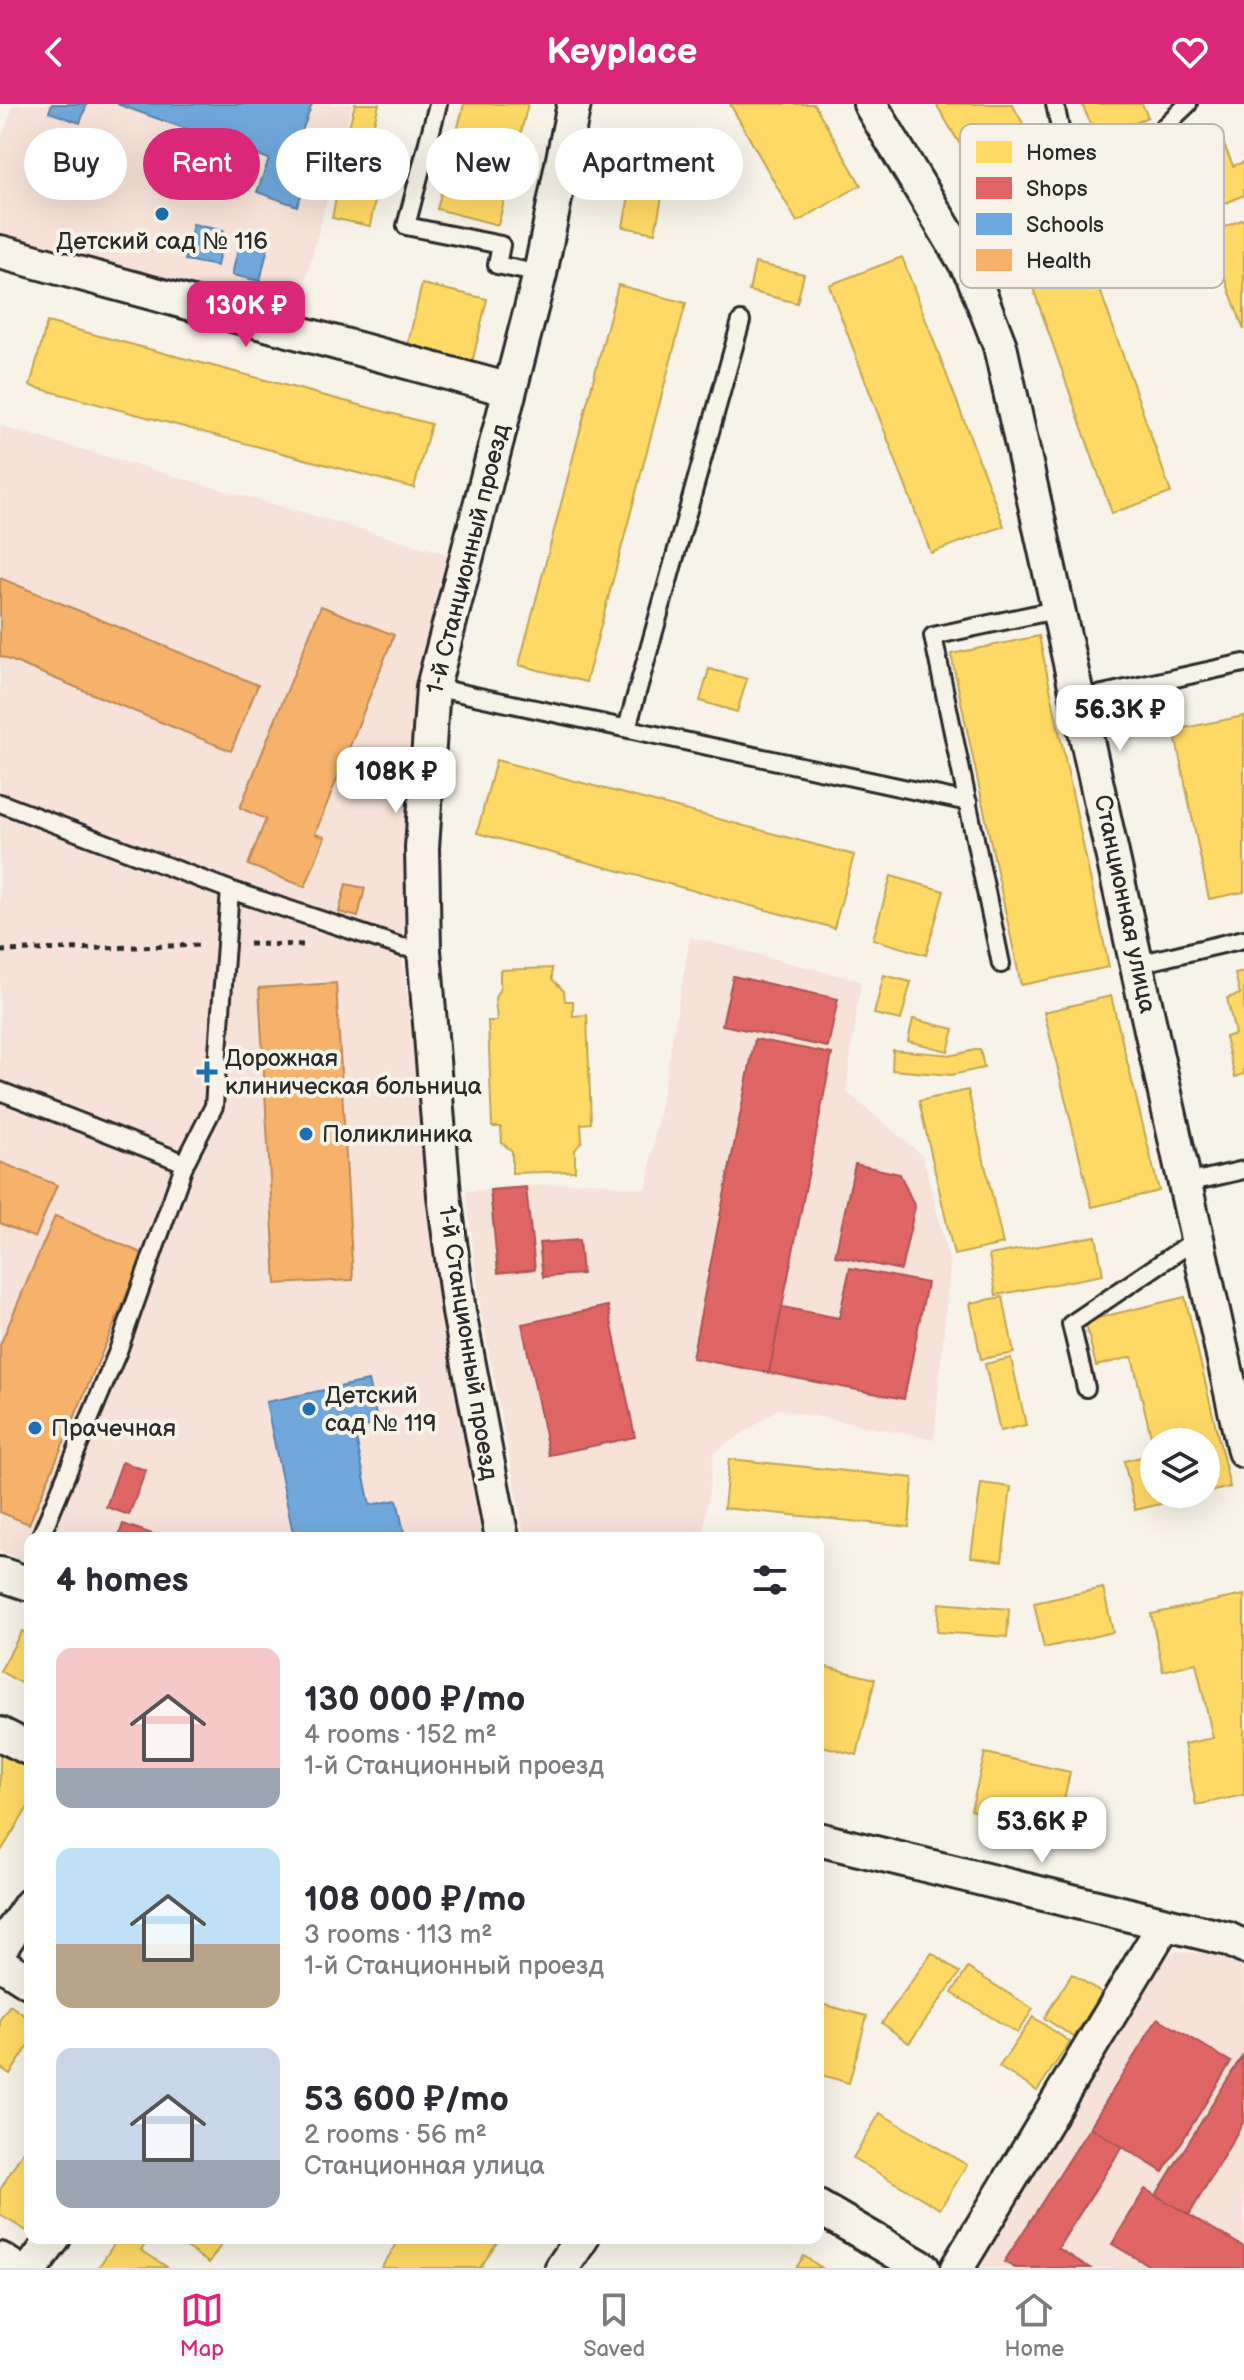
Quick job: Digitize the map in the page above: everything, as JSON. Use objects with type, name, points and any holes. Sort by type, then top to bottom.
[{"type":"street","name":"1-й Станционный проезд","points":[[501,1532],[459,1312],[444,1195],[424,950],[422,848],[433,687],[540,274],[574,104]]},
{"type":"street","name":"Станционная улица","points":[[870,104],[960,254]]},
{"type":"street","name":"1-й Станционный проезд","points":[[0,252],[510,390]]},
{"type":"street","name":"Станционная улица","points":[[978,288],[1000,346],[1200,1237],[1244,1451]]},
{"type":"street","points":[[0,1734],[24,1746]]},
{"type":"street","points":[[824,1840],[1164,1925],[1239,1935]]},
{"type":"street","points":[[0,1949],[24,1914]]},
{"type":"street","points":[[957,2268],[1164,1925]]},
{"type":"street","points":[[0,1963],[24,1978]]},
{"type":"street","points":[[824,2210],[923,2268]]},
{"type":"street","points":[[32,2268],[50,2244]]},
{"type":"street","points":[[562,2268],[578,2244]]},
{"type":"street","points":[[0,2259],[14,2268]]},
{"type":"lane","points":[[438,104],[406,226],[501,245],[497,265],[540,274]]},
{"type":"lane","points":[[1055,104],[1059,124]]},
{"type":"lane","points":[[1167,124],[1188,104]]},
{"type":"lane","points":[[627,728],[741,321]]},
{"type":"lane","points":[[1001,964],[933,636],[1060,609]]},
{"type":"lane","points":[[1080,699],[1244,663]]},
{"type":"lane","points":[[433,687],[968,802]]},
{"type":"lane","points":[[0,803],[230,890],[402,947],[424,950]]},
{"type":"lane","points":[[43,1532],[118,1351],[185,1163],[214,1106],[230,890]]},
{"type":"lane","points":[[1138,964],[1244,939]]},
{"type":"lane","points":[[0,1091],[185,1163]]},
{"type":"lane","points":[[1187,1183],[1244,1170]]},
{"type":"lane","points":[[1086,1388],[1071,1324],[1200,1237]]},
{"type":"shaded area","name":"Детский сад № 116","points":[[14,104],[352,104],[346,128],[276,128],[276,200],[327,200],[295,321],[0,241],[0,142]]},
{"type":"shaded area","name":"Дорожная клиническая больница","points":[[0,426],[447,554],[416,677],[402,947],[440,1311],[484,1532],[24,1532],[24,1562],[0,1550]]},
{"type":"shaded area","points":[[690,937],[861,981],[846,1091],[923,1156],[950,1265],[934,1439],[778,1409],[714,1453],[704,1532],[524,1532],[482,1316],[466,1191],[590,1182],[646,1189]]},
{"type":"shaded area","points":[[1177,1951],[1223,1956],[1244,1966],[1244,2268],[982,2268],[987,2249],[1164,1957]]},
{"type":"building: Homes","points":[[355,104],[379,104],[373,128],[349,128]]},
{"type":"building: Homes","points":[[464,104],[528,104],[522,128],[458,128]]},
{"type":"building: Homes","points":[[730,104],[814,104],[861,185],[797,222]]},
{"type":"building: Homes","points":[[936,104],[1012,104],[1023,124],[960,124],[960,144]]},
{"type":"building: Homes","points":[[1082,104],[1142,104],[1148,117],[1132,124],[1091,124]]},
{"type":"building: Homes","points":[[1224,145],[1233,166],[1244,162],[1244,195],[1224,204]]},
{"type":"building: Homes","points":[[336,200],[375,201],[370,226],[332,218]]},
{"type":"building: Homes","points":[[439,200],[504,200],[498,225],[437,209]]},
{"type":"building: Homes","points":[[628,200],[661,200],[655,233],[623,227]]},
{"type":"building: Homes","points":[[1244,219],[1244,330],[1224,276],[1224,227]]},
{"type":"building: Homes","points":[[902,257],[1004,526],[931,553],[829,285]]},
{"type":"building: Homes","points":[[755,263],[804,274],[797,303],[749,291]]},
{"type":"building: Homes","points":[[422,284],[487,299],[472,363],[407,348]]},
{"type":"building: Homes","points":[[618,285],[686,303],[586,682],[519,665]]},
{"type":"building: Homes","points":[[1033,288],[1099,288],[1171,493],[1112,513]]},
{"type":"building: Homes","points":[[47,322],[431,424],[414,488],[30,386]]},
{"type":"building: Homes","points":[[1039,636],[1109,967],[1021,985],[951,654]]},
{"type":"building: Homes","points":[[709,669],[747,679],[737,712],[700,701]]},
{"type":"building: Homes","points":[[1244,716],[1244,892],[1209,899],[1174,730]]},
{"type":"building: Homes","points":[[496,760],[854,855],[834,928],[477,833]]},
{"type":"building: Homes","points":[[891,876],[944,891],[926,955],[873,939]]},
{"type":"building: Homes","points":[[552,968],[552,979],[564,991],[565,1001],[573,1001],[573,1016],[587,1015],[591,1123],[581,1124],[582,1141],[575,1150],[575,1171],[512,1173],[512,1151],[502,1143],[501,1127],[492,1127],[488,1021],[497,1021],[495,998],[500,988],[500,970]]},
{"type":"building: Homes","points":[[1244,972],[1244,1074],[1235,1077],[1225,1037],[1235,1034],[1227,998],[1240,994],[1235,974]]},
{"type":"building: Homes","points":[[884,975],[911,982],[901,1020],[874,1014]]},
{"type":"building: Homes","points":[[1111,996],[1159,1191],[1092,1207],[1044,1012]]},
{"type":"building: Homes","points":[[913,1019],[954,1029],[948,1051],[908,1041]]},
{"type":"building: Homes","points":[[980,1049],[984,1068],[951,1075],[892,1070],[893,1050],[953,1055]]},
{"type":"building: Homes","points":[[968,1090],[1003,1244],[954,1255],[919,1101]]},
{"type":"building: Homes","points":[[1096,1236],[1103,1275],[996,1295],[989,1255]]},
{"type":"building: Homes","points":[[1003,1297],[1014,1353],[981,1359],[970,1303]]},
{"type":"building: Homes","points":[[1185,1297],[1216,1428],[1149,1428],[1132,1357],[1096,1366],[1085,1321]]},
{"type":"building: Homes","points":[[1011,1358],[1026,1425],[1000,1431],[985,1364]]},
{"type":"building: Homes","points":[[1220,1445],[1230,1487],[1220,1490]]},
{"type":"building: Homes","points":[[1140,1457],[1140,1508],[1143,1508],[1135,1510],[1124,1461]]},
{"type":"building: Homes","points":[[729,1459],[913,1478],[909,1527],[724,1508]]},
{"type":"building: Homes","points":[[981,1483],[1011,1487],[1002,1561],[971,1557]]},
{"type":"building: Homes","points":[[1103,1588],[1113,1632],[1044,1648],[1034,1603]]},
{"type":"building: Homes","points":[[1244,1595],[1244,1795],[1196,1805],[1184,1744],[1213,1738],[1196,1663],[1163,1671],[1151,1614]]},
{"type":"building: Homes","points":[[939,1603],[1009,1609],[1007,1637],[937,1632]]},
{"type":"building: Homes","points":[[22,1631],[24,1632],[24,1685],[0,1671]]},
{"type":"building: Homes","points":[[824,1666],[875,1679],[857,1755],[824,1747]]},
{"type":"building: Homes","points":[[0,1746],[24,1761],[24,1814],[0,1853]]},
{"type":"building: Homes","points":[[985,1753],[1070,1772],[1057,1831],[971,1810]]},
{"type":"building: Homes","points":[[932,1953],[960,1973],[909,2043],[882,2023]]},
{"type":"building: Homes","points":[[968,1968],[1033,2009],[1017,2033],[952,1993]]},
{"type":"building: Homes","points":[[1072,1974],[1102,1993],[1074,2037],[1044,2018]]},
{"type":"building: Homes","points":[[10,2005],[24,2015],[24,2053],[10,2074],[0,2067],[0,2019]]},
{"type":"building: Homes","points":[[824,2005],[867,2016],[849,2083],[824,2076]]},
{"type":"building: Homes","points":[[1033,2017],[1070,2042],[1037,2091],[999,2067]]},
{"type":"building: Homes","points":[[880,2113],[967,2165],[940,2209],[853,2158]]},
{"type":"building: Homes","points":[[23,2151],[24,2229],[0,2215],[0,2190]]},
{"type":"building: Homes","points":[[114,2244],[145,2244],[141,2250],[167,2267],[98,2268]]},
{"type":"building: Homes","points":[[182,2244],[222,2244],[209,2263]]},
{"type":"building: Homes","points":[[397,2244],[496,2244],[480,2268],[381,2268]]},
{"type":"building: Homes","points":[[804,2256],[822,2268],[796,2268]]},
{"type":"building: Shops","points":[[733,976],[838,999],[828,1047],[722,1025]]},
{"type":"building: Shops","points":[[755,1039],[832,1054],[769,1373],[692,1358]]},
{"type":"building: Shops","points":[[855,1164],[900,1174],[915,1207],[901,1270],[835,1256]]},
{"type":"building: Shops","points":[[526,1187],[535,1269],[498,1273],[490,1190]]},
{"type":"building: Shops","points":[[579,1240],[582,1274],[543,1277],[539,1243]]},
{"type":"building: Shops","points":[[850,1268],[927,1283],[904,1399],[769,1373],[782,1307],[839,1318]]},
{"type":"building: Shops","points":[[608,1306],[635,1437],[549,1455],[522,1324]]},
{"type":"building: Shops","points":[[122,1462],[146,1470],[129,1515],[106,1507]]},
{"type":"building: Shops","points":[[123,1524],[146,1532],[120,1532]]},
{"type":"building: Shops","points":[[1158,2018],[1231,2062],[1163,2172],[1090,2127]]},
{"type":"building: Shops","points":[[1242,2056],[1244,2121],[1189,2215],[1156,2195]]},
{"type":"building: Shops","points":[[1090,2127],[1122,2147],[1058,2248],[1090,2268],[1015,2268],[1004,2262]]},
{"type":"building: Shops","points":[[1145,2189],[1244,2247],[1244,2268],[1153,2268],[1112,2244]]},
{"type":"building: Schools","points":[[52,104],[87,104],[80,123],[49,112]]},
{"type":"building: Schools","points":[[117,104],[312,104],[303,128],[276,128],[276,199],[260,193],[269,159],[260,156],[260,128],[183,128]]},
{"type":"building: Schools","points":[[280,200],[299,200],[297,206]]},
{"type":"building: Schools","points":[[193,224],[224,231],[217,266],[185,260]]},
{"type":"building: Schools","points":[[241,236],[269,243],[260,281],[232,275]]},
{"type":"building: Schools","points":[[368,1381],[378,1424],[354,1429],[370,1505],[397,1500],[404,1532],[293,1532],[266,1402]]},
{"type":"building: Health","points":[[0,578],[258,685],[231,751],[0,656]]},
{"type":"building: Health","points":[[321,606],[394,635],[315,834],[325,837],[305,887],[248,865],[266,819],[240,808]]},
{"type":"building: Health","points":[[346,884],[365,888],[358,917],[339,912]]},
{"type":"building: Health","name":"Поликлиника","points":[[336,983],[353,1280],[276,1284],[259,988]]},
{"type":"building: Health","points":[[0,1162],[57,1185],[35,1238],[0,1223]]},
{"type":"building: Health","name":"Прачечная","points":[[55,1216],[144,1254],[29,1524],[0,1512],[0,1345]]},
{"type":"place","name":"Детский сад № 116","points":[[162,214]]},
{"type":"place","name":"Дорожная клиническая больница","points":[[207,1072]]},
{"type":"place","name":"Поликлиника","points":[[306,1134]]},
{"type":"place","name":"Детский сад № 119","points":[[309,1409]]},
{"type":"place","name":"Прачечная","points":[[35,1428]]}]
